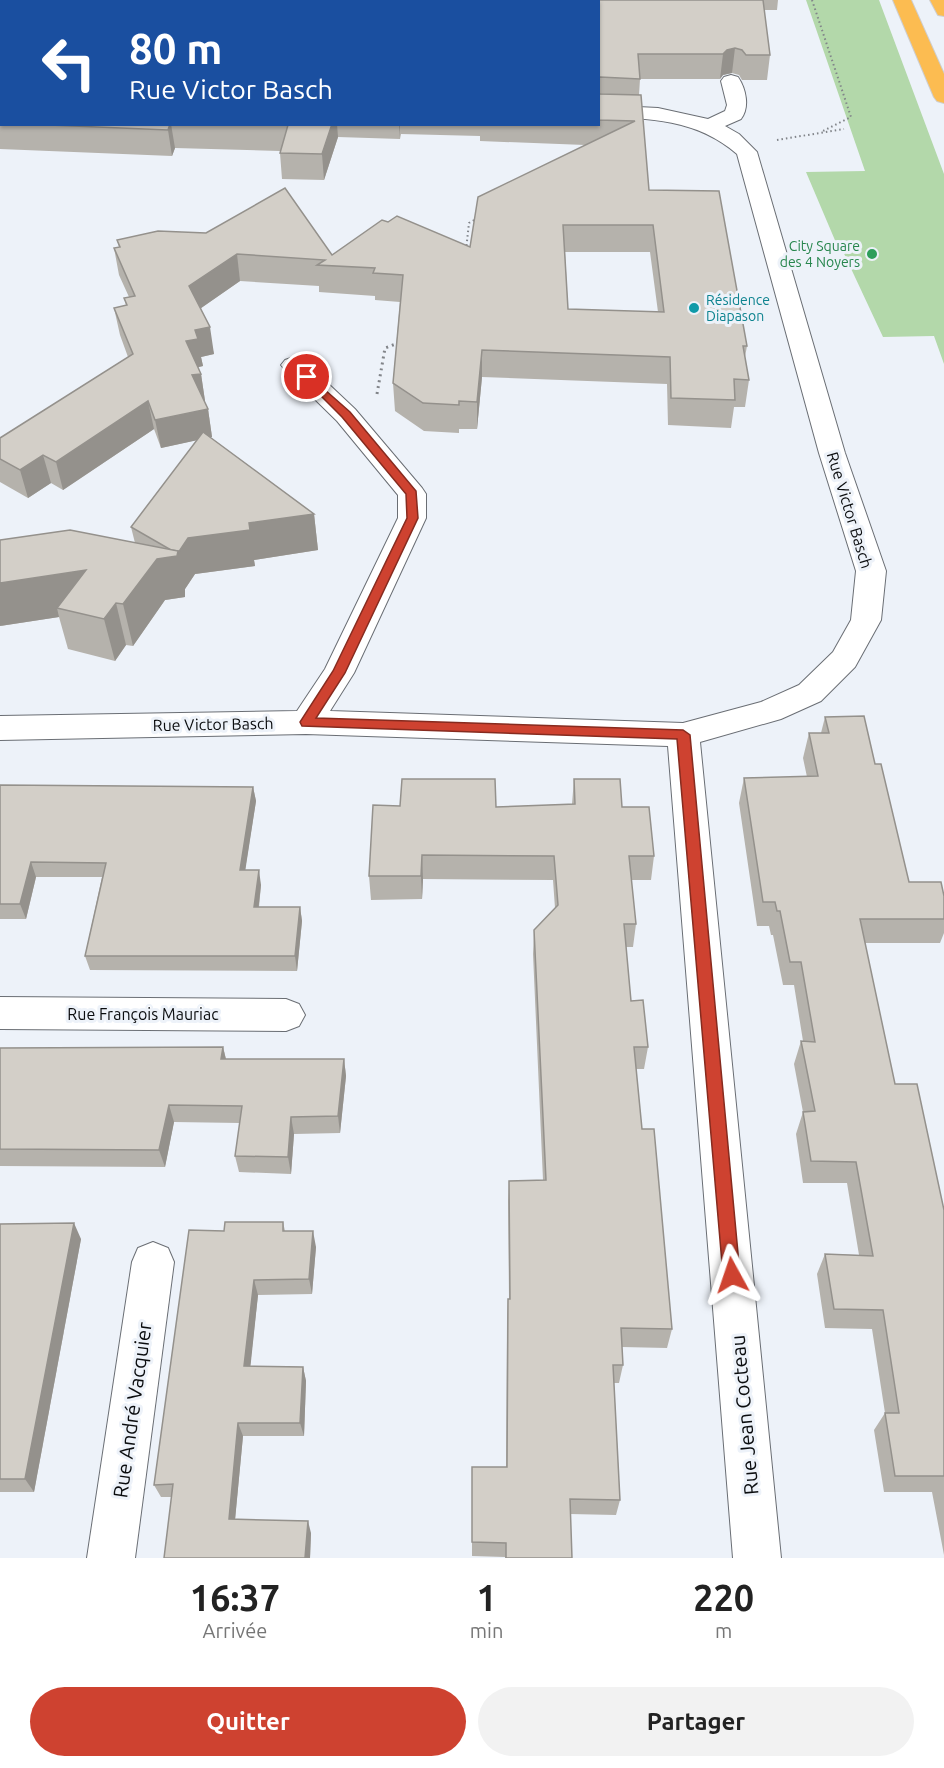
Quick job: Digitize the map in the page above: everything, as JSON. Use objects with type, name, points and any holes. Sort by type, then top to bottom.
[{"type":"highway","points":[[902,0],[944,97]]},
{"type":"highway","points":[[939,0],[944,11]]},
{"type":"street","points":[[708,126],[734,115],[737,105],[731,81]]},
{"type":"street","points":[[600,111],[647,112],[690,118],[708,126],[743,148]]},
{"type":"street","name":"Rue Victor Basch","points":[[0,728],[306,722],[683,735],[770,711],[810,693],[844,659],[867,620],[871,572],[832,453],[747,152],[743,148]]},
{"type":"street","points":[[294,365],[356,426],[412,494],[412,518],[339,673],[306,722]]},
{"type":"street","name":"Rue Jean Cocteau","points":[[683,735],[757,1558]]},
{"type":"street","name":"Rue François Mauriac","points":[[0,1013],[286,1015]]},
{"type":"street","name":"Rue André Vacquier","points":[[111,1558],[153,1262]]},
{"type":"path","points":[[812,0],[851,117],[823,131]]},
{"type":"path","points":[[743,148],[823,131],[844,129]]},
{"type":"path","points":[[466,256],[469,223],[486,214]]},
{"type":"path","points":[[356,426],[374,412],[385,348],[407,340]]},
{"type":"green space","points":[[806,0],[879,0],[944,174],[944,364],[934,336],[883,337],[840,245],[837,245],[806,172],[865,171]]},
{"type":"building","points":[[600,0],[763,0],[770,55],[746,55],[742,50],[735,48],[723,54],[638,54],[640,79],[600,77]]},
{"type":"building","points":[[600,94],[641,95],[649,190],[719,191],[747,346],[743,346],[749,380],[734,379],[735,400],[671,398],[670,357],[482,350],[477,402],[459,401],[459,405],[423,403],[393,383],[403,275],[373,273],[375,268],[317,265],[325,260],[237,254],[189,286],[210,327],[195,330],[198,339],[186,341],[201,374],[192,375],[208,409],[155,420],[148,401],[56,462],[43,455],[20,470],[0,459],[0,438],[133,354],[114,308],[127,305],[124,298],[135,296],[114,248],[120,247],[117,240],[158,231],[206,233],[285,188],[332,255],[382,220],[388,222],[397,216],[470,247],[478,197],[635,121],[600,120]],"holes":[[[563,225],[653,225],[664,312],[568,309]]]},
{"type":"building","points":[[73,126],[169,126],[168,130]]},
{"type":"building","points":[[288,126],[331,126],[322,154],[280,153]]},
{"type":"building","points":[[203,432],[314,514],[249,523],[250,530],[188,538],[178,553],[131,527]]},
{"type":"building","points":[[70,530],[178,551],[177,556],[157,559],[123,604],[116,603],[104,619],[57,608],[86,570],[0,583],[0,540]]},
{"type":"building","points":[[864,716],[875,764],[881,764],[909,882],[941,882],[944,896],[944,919],[860,919],[895,1084],[917,1084],[944,1210],[944,1476],[895,1476],[885,1413],[899,1413],[883,1310],[834,1309],[825,1254],[873,1256],[856,1162],[811,1161],[803,1112],[815,1111],[801,1041],[815,1042],[801,962],[790,962],[780,911],[777,911],[775,902],[763,902],[744,778],[818,776],[809,733],[829,733],[825,717]]},
{"type":"building","points":[[402,779],[495,779],[496,807],[575,804],[574,779],[620,779],[622,807],[649,807],[654,856],[629,856],[636,924],[624,924],[631,1001],[643,1000],[648,1047],[634,1047],[642,1129],[654,1129],[672,1329],[621,1328],[623,1365],[613,1365],[620,1500],[570,1499],[572,1558],[506,1558],[506,1543],[472,1542],[472,1467],[507,1467],[508,1299],[510,1299],[509,1181],[546,1180],[534,930],[558,905],[554,856],[422,855],[421,876],[369,876],[373,805],[400,806]]},
{"type":"building","points":[[0,785],[253,787],[240,870],[259,870],[254,907],[300,907],[295,956],[85,956],[106,863],[31,862],[20,904],[0,904]]},
{"type":"building","points":[[223,1047],[221,1059],[344,1059],[338,1116],[291,1117],[288,1157],[235,1156],[242,1106],[169,1105],[159,1150],[0,1149],[0,1048]]},
{"type":"building","points":[[225,1222],[283,1222],[283,1231],[313,1231],[309,1279],[254,1280],[244,1366],[303,1367],[300,1423],[238,1423],[229,1519],[308,1521],[305,1558],[164,1558],[173,1484],[154,1485],[189,1230],[224,1231]]},
{"type":"building","points":[[74,1223],[25,1479],[0,1479],[0,1224]]},
{"type":"place","name":"City Square des 4 Noyers","points":[[872,254]]},
{"type":"place","name":"Résidence Diapason","points":[[694,308]]},
{"type":"route","points":[[307,377],[346,415],[412,494],[412,518],[339,673],[306,722],[683,735],[732,1275]]}]
